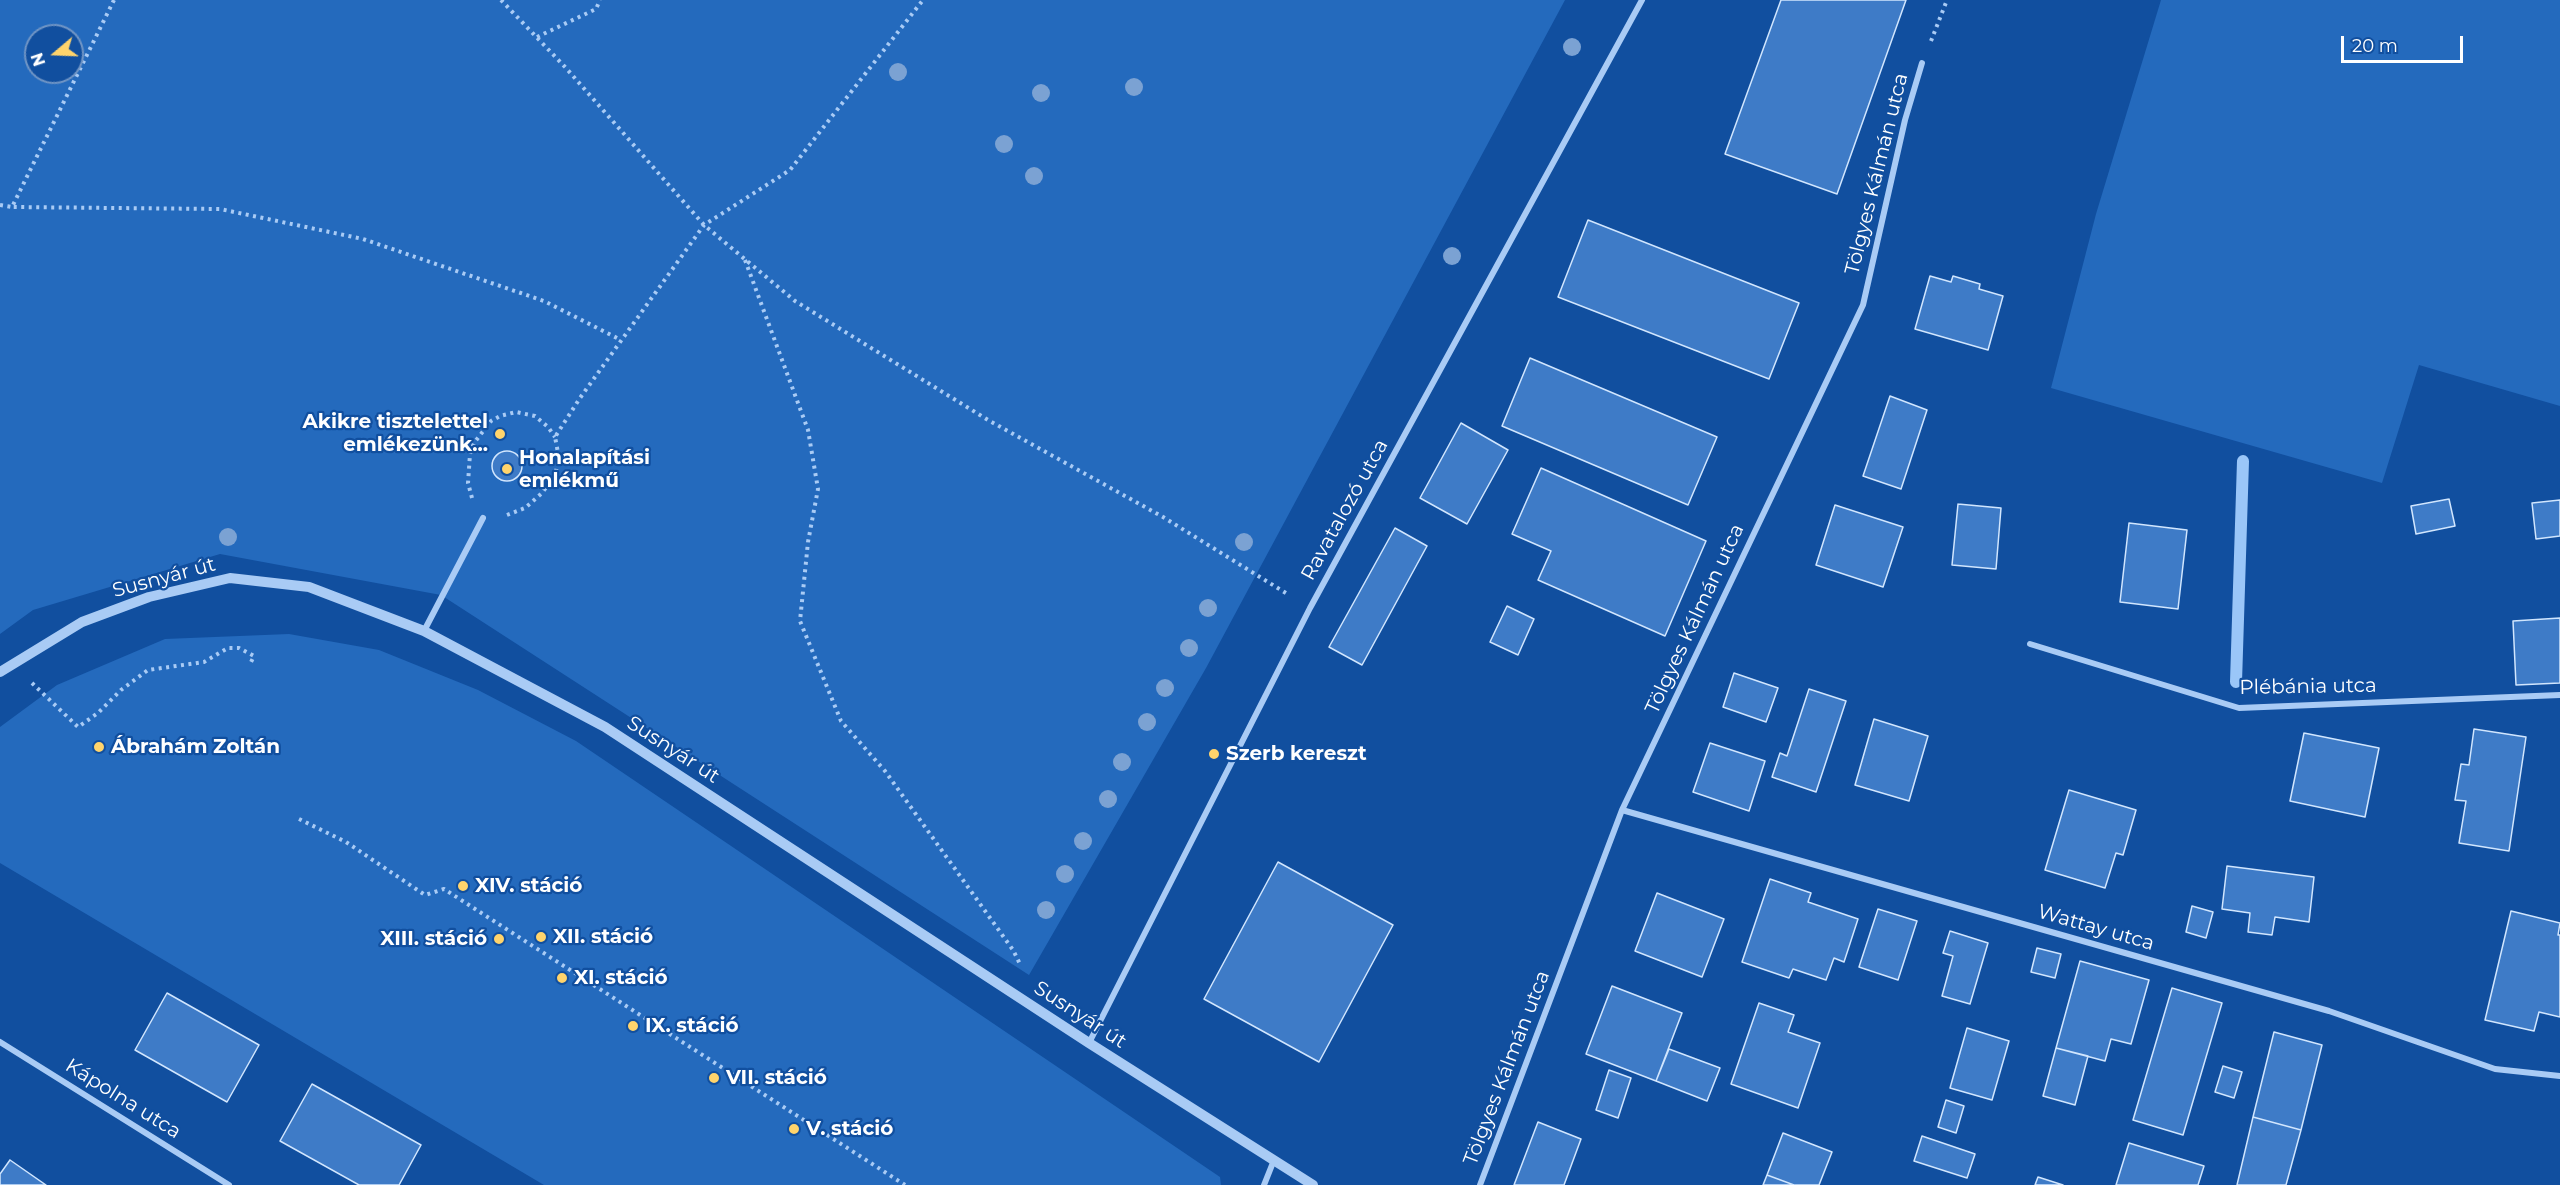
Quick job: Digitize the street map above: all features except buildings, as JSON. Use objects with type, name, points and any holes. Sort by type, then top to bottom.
[{"type":"street","name":"Ravatalozó utca","points":[[1089,1043],[1310,608],[1642,0]]},
{"type":"street","name":"Tölgyes Kálmán utca","points":[[1479,1185],[1623,810],[1863,305],[1905,120],[1922,63]]},
{"type":"street","points":[[424,631],[483,518]]},
{"type":"street","name":"Susnyár út","points":[[0,672],[82,622],[149,597],[230,578],[309,586],[424,631],[605,727],[1089,1043],[1313,1185]]},
{"type":"street","name":"Plébánia utca","points":[[2030,644],[2239,708],[2560,695]]},
{"type":"street","name":"Wattay utca","points":[[1623,810],[2329,1011],[2495,1069],[2560,1076]]},
{"type":"street","name":"Kápolna utca","points":[[0,1042],[229,1185]]},
{"type":"street","points":[[1264,1185],[1274,1160]]},
{"type":"path","points":[[12,207],[114,0]]},
{"type":"path","points":[[501,0],[537,37],[704,225],[795,302],[988,420],[1163,517],[1310,608]]},
{"type":"path","points":[[537,37],[596,9],[600,0]]},
{"type":"path","points":[[555,437],[704,225],[790,170],[923,0]]},
{"type":"path","points":[[1922,63],[1947,0]]},
{"type":"path","points":[[0,205],[220,209],[363,239],[544,301],[621,340]]},
{"type":"path","points":[[744,259],[808,430],[818,489],[808,542],[800,621],[841,721],[885,771],[1013,950],[1023,971]]},
{"type":"path","points":[[516,412],[535,416],[548,427],[555,437],[559,458],[555,475],[542,493],[525,508],[499,518],[483,518],[473,499],[468,466],[474,443],[485,427],[500,416],[516,412]]},
{"type":"path","points":[[13,663],[78,727],[148,670],[204,662],[228,648],[239,648],[254,656],[251,662]]},
{"type":"path","points":[[299,819],[346,842],[425,895],[444,889],[904,1185]]},
{"type":"shaded area","points":[[0,0],[1565,0],[1206,668],[1029,975],[441,595],[220,554],[33,610],[0,634]]},
{"type":"shaded area","points":[[2161,0],[2560,0],[2560,406],[2419,365],[2382,483],[2051,388],[2096,214]]},
{"type":"shaded area","points":[[289,634],[379,650],[478,690],[576,741],[1220,1177],[1221,1185],[544,1185],[0,863],[0,727],[57,685],[165,639]]},
{"type":"waterway","points":[[2236,682],[2243,461]]},
{"type":"place","name":"Akikre tisztelettel emlékezünk...","points":[[500,434]]},
{"type":"place","name":"Honalapítási emlékmű","points":[[507,469]]},
{"type":"place","name":"Ábrahám Zoltán","points":[[99,747]]},
{"type":"place","name":"Szerb kereszt","points":[[1214,754]]},
{"type":"place","name":"XIV. stáció","points":[[463,886]]},
{"type":"place","name":"XII. stáció","points":[[541,937]]},
{"type":"place","name":"XIII. stáció","points":[[499,939]]},
{"type":"place","name":"XI. stáció","points":[[562,978]]},
{"type":"place","name":"IX. stáció","points":[[633,1026]]},
{"type":"place","name":"VII. stáció","points":[[714,1078]]},
{"type":"place","name":"V. stáció","points":[[794,1129]]}]
